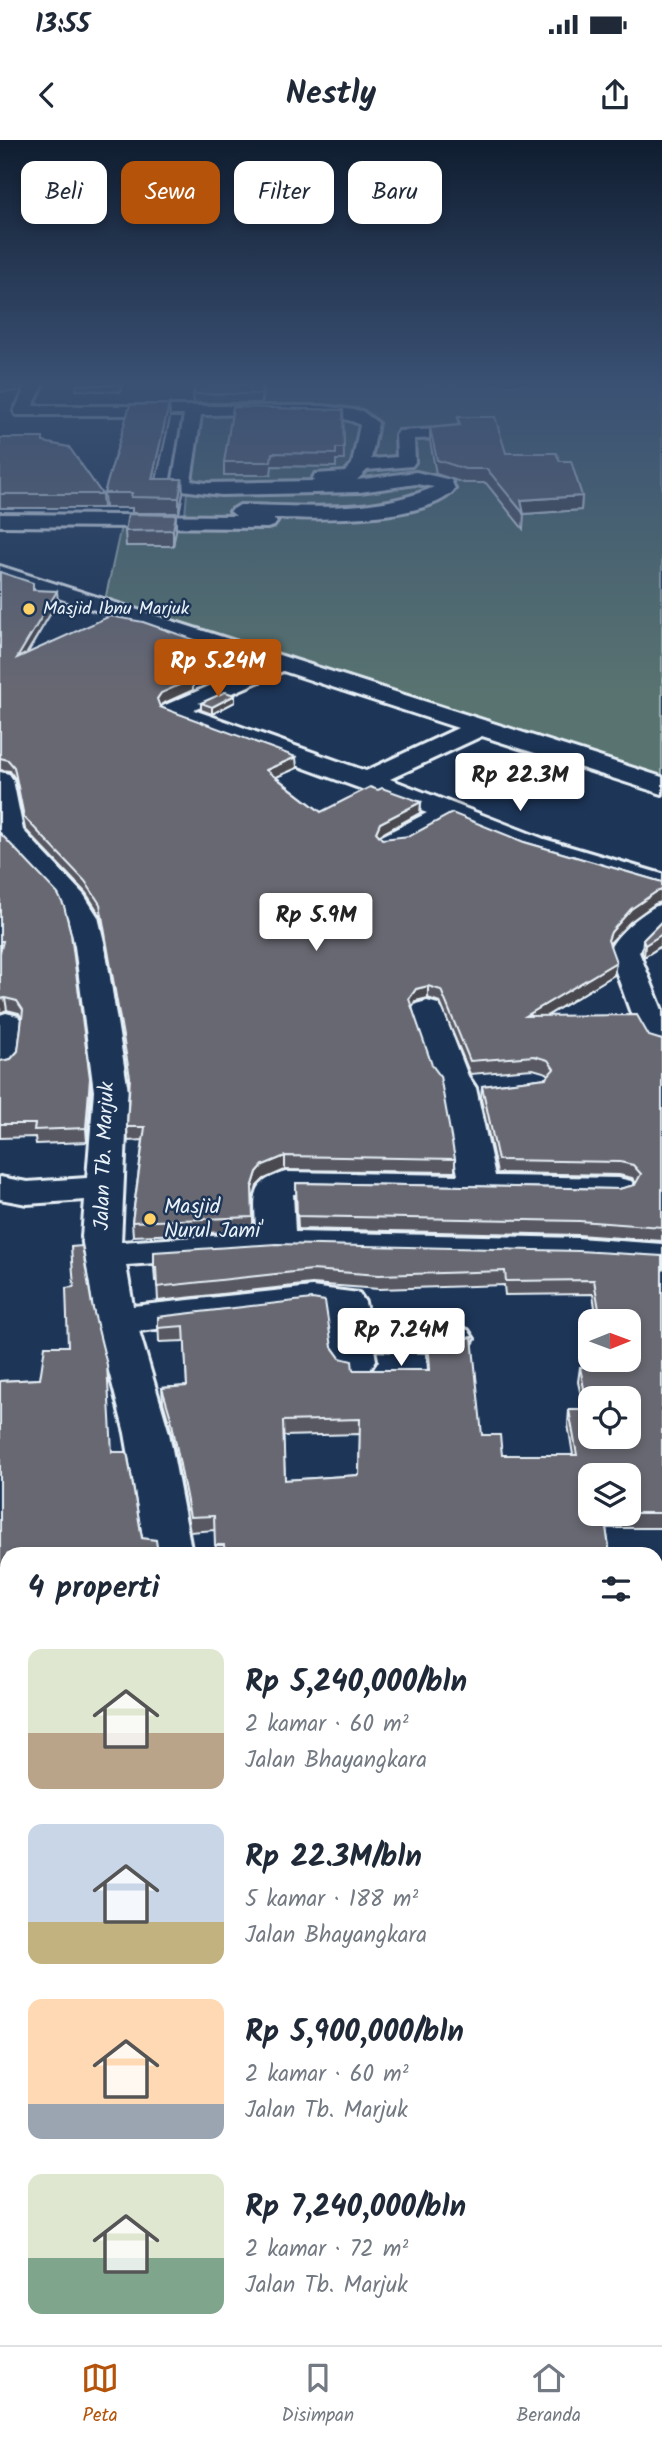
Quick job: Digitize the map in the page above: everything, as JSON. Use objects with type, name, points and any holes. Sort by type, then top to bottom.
[{"type":"street","points":[[207,521],[208,488]]},
{"type":"street","points":[[319,488],[340,499],[397,509],[445,488]]},
{"type":"street","points":[[0,520],[207,521],[239,516],[330,522],[340,499],[365,488]]},
{"type":"street","points":[[378,488],[397,498],[416,502]]},
{"type":"street","points":[[0,572],[662,786]]},
{"type":"street","points":[[280,664],[172,711],[367,780],[534,845],[662,883]]},
{"type":"street","points":[[367,780],[479,727]]},
{"type":"street","name":"Jalan Tb. Marjuk","points":[[0,783],[5,832],[74,901],[83,917],[90,946],[111,1091],[101,1237],[116,1321],[147,1433],[169,1547]]},
{"type":"street","points":[[392,842],[449,812]]},
{"type":"street","points":[[662,913],[625,947],[624,952],[649,1019],[662,1041]]},
{"type":"street","points":[[428,1012],[452,1077],[459,1088],[478,1185]]},
{"type":"street","points":[[0,1063],[6,1023]]},
{"type":"street","points":[[459,1088],[496,1085]]},
{"type":"street","points":[[276,1243],[274,1189],[279,1185],[478,1185],[618,1189]]},
{"type":"street","points":[[0,1188],[41,1193],[105,1188]]},
{"type":"street","points":[[104,1255],[276,1243],[578,1250],[662,1256]]},
{"type":"street","points":[[116,1321],[312,1299],[334,1299],[345,1302],[353,1347],[454,1339]]},
{"type":"green space","points":[[187,488],[662,488],[662,780],[104,605],[123,517],[185,516]]},
{"type":"building","points":[[0,488],[98,488],[102,494],[0,494]]},
{"type":"building","points":[[106,488],[181,488],[179,498],[131,497],[132,493],[104,493]]},
{"type":"building","points":[[503,488],[579,488],[582,496],[521,500],[524,514]]},
{"type":"building","points":[[128,514],[176,515],[173,530],[125,531]]},
{"type":"building","points":[[0,572],[33,583],[33,590],[57,591],[17,658],[110,616],[143,622],[235,654],[179,676],[193,679],[161,693],[157,699],[160,707],[296,757],[266,770],[321,812],[370,787],[378,790],[382,788],[421,802],[380,823],[376,832],[382,839],[410,836],[452,813],[524,842],[662,882],[662,890],[631,909],[611,932],[608,940],[616,962],[526,1016],[637,1015],[649,1036],[662,1040],[662,1227],[579,1221],[297,1216],[296,1183],[619,1189],[635,1185],[641,1174],[633,1165],[620,1162],[498,1160],[482,1086],[546,1078],[554,1069],[548,1060],[534,1056],[470,1061],[441,990],[428,986],[416,989],[409,999],[432,1065],[440,1076],[455,1159],[285,1156],[263,1165],[257,1172],[252,1188],[253,1217],[132,1222],[145,1127],[127,1127],[130,1077],[100,904],[85,881],[24,817],[14,767],[8,760],[0,758]]},
{"type":"building","points":[[225,692],[235,695],[212,707],[201,703]]},
{"type":"building","points":[[0,833],[58,894],[64,906],[71,934],[90,1078],[86,1128],[34,1130],[35,1124],[0,1124],[0,1061],[11,1059],[18,1051],[23,1010],[17,1001],[0,999],[0,953],[3,941],[0,941]]},
{"type":"building","points":[[662,921],[662,934],[645,945],[643,940]]},
{"type":"building","points":[[276,1244],[579,1251],[662,1256],[662,1513],[641,1513],[641,1463],[578,1463],[578,1526],[606,1526],[609,1547],[215,1545],[214,1516],[190,1517],[171,1418],[162,1388],[187,1386],[184,1326],[158,1328],[158,1317],[312,1299],[325,1301],[332,1347],[340,1358],[352,1361],[353,1370],[430,1370],[428,1339],[455,1340],[472,1337],[482,1435],[500,1435],[502,1455],[577,1455],[569,1410],[578,1410],[578,1449],[641,1449],[641,1386],[584,1386],[581,1372],[641,1372],[641,1309],[599,1309],[594,1280],[506,1281],[505,1271],[379,1275],[312,1270],[157,1287],[154,1252]],"holes":[[[360,1419],[359,1475],[285,1480],[283,1421]]]},
{"type":"building","points":[[82,1246],[92,1305],[107,1365],[112,1452],[127,1452],[142,1538],[156,1540],[157,1547],[0,1547],[0,1381],[40,1379],[45,1346],[68,1346],[66,1288],[74,1287],[71,1247]]},
{"type":"place","name":"Masjid Ibnu Marjuk","points":[[29,609]]},
{"type":"place","name":"Masjid Nurul Jami'","points":[[150,1219]]}]
